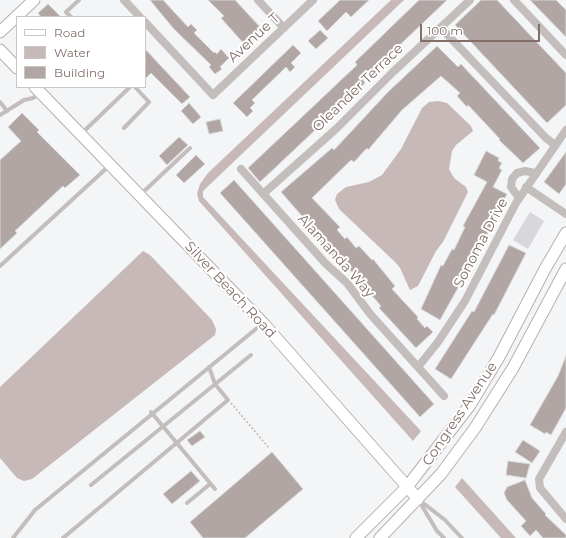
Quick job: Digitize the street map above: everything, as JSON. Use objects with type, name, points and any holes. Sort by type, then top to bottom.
[{"type":"street","points":[[17,16],[34,0]]},
{"type":"street","points":[[124,0],[139,16]]},
{"type":"street","points":[[258,0],[284,28]]},
{"type":"street","name":"Avenue T","points":[[146,23],[213,95],[313,0]]},
{"type":"street","name":"Oleander Terrace","points":[[263,194],[336,129],[393,72],[470,0]]},
{"type":"street","points":[[514,0],[566,55]]},
{"type":"street","points":[[0,32],[16,17]]},
{"type":"street","points":[[441,28],[546,138],[555,145]]},
{"type":"street","points":[[0,50],[16,67]]},
{"type":"street","name":"Silver Beach Road","points":[[38,90],[263,323],[418,499]]},
{"type":"street","name":"Sonoma Drive","points":[[418,367],[438,342],[469,294],[519,198],[566,130]]},
{"type":"street","name":"Alamanda Way","points":[[241,169],[326,264],[350,287],[371,315],[444,396]]},
{"type":"street","points":[[519,198],[511,187],[512,179],[517,173],[524,171],[535,173]]},
{"type":"street","points":[[526,187],[566,214]]},
{"type":"street","name":"Congress Avenue","points":[[356,538],[407,487],[470,405],[499,357],[545,269],[566,233]]},
{"type":"street","name":"Congress Avenue","points":[[380,538],[441,474],[476,428],[514,368],[566,269]]},
{"type":"street","points":[[566,432],[539,479],[542,492],[566,519]]},
{"type":"lane","points":[[69,16],[66,12],[79,0]]},
{"type":"lane","points":[[81,134],[129,88]]},
{"type":"lane","points":[[124,128],[149,102],[136,88]]},
{"type":"lane","points":[[0,114],[8,111],[24,100],[33,98],[38,90]]},
{"type":"lane","points":[[0,102],[8,111]]},
{"type":"lane","points":[[140,196],[190,148]]},
{"type":"lane","points":[[0,266],[110,165]]},
{"type":"lane","points":[[13,538],[35,510],[152,412],[263,323]]},
{"type":"lane","points":[[91,485],[251,356]]},
{"type":"lane","points":[[63,538],[228,400],[215,384],[209,367]]},
{"type":"lane","points":[[152,412],[215,489]]},
{"type":"lane","points":[[186,503],[210,484]]},
{"type":"lane","points":[[418,499],[437,531],[444,538]]},
{"type":"lane","points":[[418,499],[445,520],[462,538]]},
{"type":"path","points":[[228,400],[269,448]]},
{"type":"shaded area","points":[[530,212],[544,221],[528,249],[513,240]]},
{"type":"water","points":[[391,0],[404,0],[203,191],[203,197],[421,431],[413,441],[199,201],[197,194],[200,184],[208,173]]},
{"type":"water","points":[[438,101],[447,103],[471,126],[473,131],[456,145],[452,151],[449,169],[454,178],[466,187],[468,192],[443,242],[436,251],[418,286],[410,290],[400,268],[395,262],[339,209],[335,200],[337,194],[346,187],[369,182],[382,175],[401,149],[422,108],[429,102]]},
{"type":"water","points":[[143,251],[150,255],[212,320],[216,329],[215,335],[32,479],[24,481],[17,478],[0,458],[0,387]]},
{"type":"water","points":[[462,478],[516,538],[501,538],[455,487]]},
{"type":"building","points":[[150,0],[163,0],[188,27],[191,24],[197,30],[194,33],[214,53],[215,52],[217,54],[221,49],[229,58],[220,67],[222,69],[215,74],[209,67],[211,65],[173,28]]},
{"type":"building","points":[[208,0],[235,0],[261,28],[255,33],[257,35],[245,45],[221,18],[224,16]]},
{"type":"building","points":[[340,0],[369,0],[351,17],[346,12],[327,31],[318,21]]},
{"type":"building","points":[[419,0],[447,0],[363,80],[365,83],[260,182],[248,168],[357,65],[355,62]]},
{"type":"building","points":[[481,0],[497,0],[566,73],[566,105],[547,123],[455,25]]},
{"type":"building","points":[[530,0],[556,0],[566,10],[566,37]]},
{"type":"building","points":[[48,4],[60,16],[40,16],[38,13]]},
{"type":"building","points":[[320,30],[328,38],[316,49],[308,41]]},
{"type":"building","points":[[293,45],[301,53],[291,63],[295,67],[290,72],[286,67],[252,100],[255,103],[250,108],[253,111],[247,117],[233,103]]},
{"type":"building","points":[[437,46],[458,67],[461,64],[540,148],[523,163],[499,140],[500,139],[468,105],[467,107],[457,96],[460,93],[441,76],[402,110],[368,150],[367,148],[354,162],[351,160],[312,198],[340,227],[337,230],[345,239],[347,237],[356,248],[359,246],[372,260],[373,259],[395,286],[392,289],[418,317],[417,319],[425,328],[427,326],[433,332],[416,348],[379,308],[381,306],[338,256],[335,259],[309,230],[299,218],[302,216],[281,192],[332,148],[334,150],[388,92]]},
{"type":"building","points":[[146,50],[190,97],[182,104],[151,73],[146,78]]},
{"type":"building","points":[[189,103],[201,117],[193,124],[181,111]]},
{"type":"building","points":[[22,113],[39,130],[37,132],[80,175],[65,188],[63,186],[15,231],[17,233],[0,249],[0,160],[21,141],[8,127]]},
{"type":"building","points":[[220,119],[223,131],[209,134],[206,122]]},
{"type":"building","points":[[179,137],[188,145],[167,165],[159,156]]},
{"type":"building","points":[[486,151],[499,158],[498,161],[502,163],[499,168],[502,170],[493,187],[507,194],[477,254],[440,320],[421,309],[441,265],[443,266],[452,249],[454,250],[465,227],[463,226],[487,182],[474,175]]},
{"type":"building","points":[[566,152],[566,184],[559,194],[544,182]]},
{"type":"building","points":[[196,155],[205,164],[184,183],[176,175]]},
{"type":"building","points":[[234,180],[434,404],[420,417],[220,193]]},
{"type":"building","points":[[509,245],[526,253],[494,315],[493,314],[451,379],[435,369],[472,311],[474,312]]},
{"type":"building","points":[[566,356],[566,408],[551,435],[546,432],[545,434],[530,425],[558,376]]},
{"type":"building","points":[[200,431],[205,437],[192,446],[187,440]]},
{"type":"building","points":[[523,440],[540,451],[532,463],[515,452]]},
{"type":"building","points":[[272,452],[303,489],[245,538],[203,538],[190,522]]},
{"type":"building","points":[[508,461],[530,464],[526,478],[506,475]]},
{"type":"building","points":[[191,471],[200,481],[172,504],[163,494]]},
{"type":"building","points":[[525,480],[532,498],[546,514],[545,515],[566,535],[566,538],[543,538],[536,530],[530,536],[521,526],[526,521],[507,500],[504,493],[507,487]]}]
